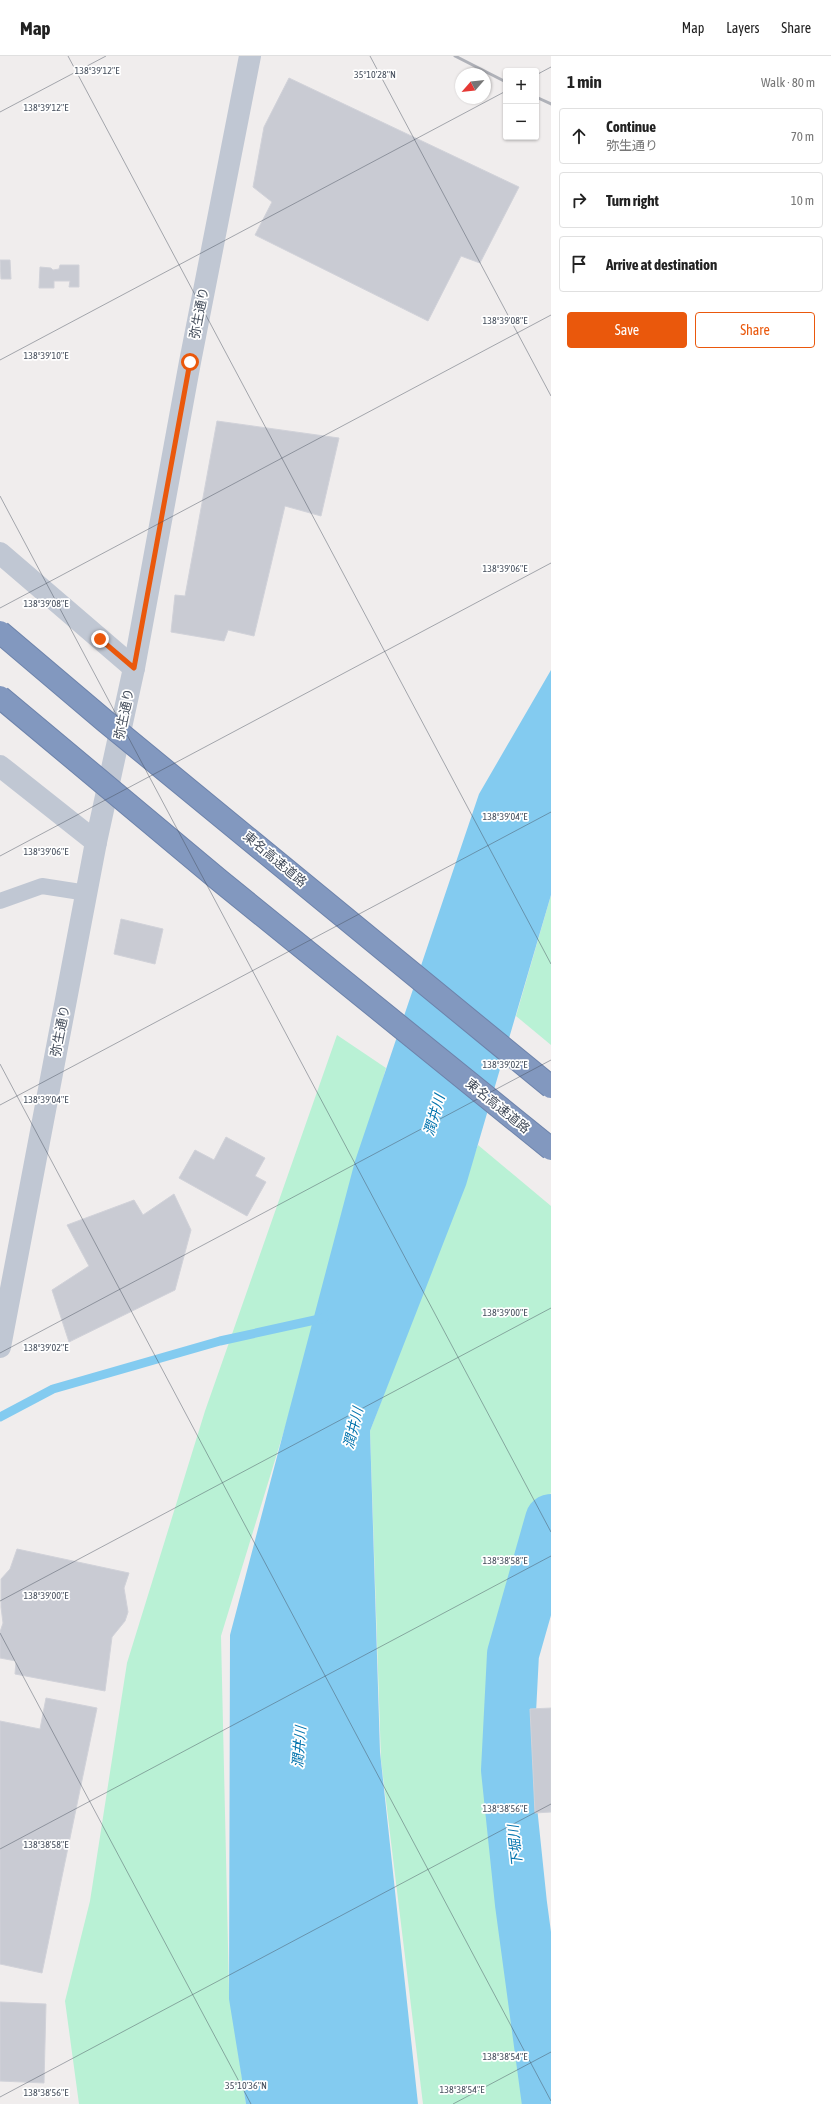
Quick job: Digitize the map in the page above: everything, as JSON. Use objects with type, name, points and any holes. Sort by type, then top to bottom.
[{"type":"highway","name":"東名高速道路","points":[[0,632],[105,721],[551,1087]]},
{"type":"highway","name":"東名高速道路","points":[[0,697],[212,875],[551,1149]]},
{"type":"street","name":"弥生通り","points":[[0,1347],[96,842],[134,668],[188,370],[250,56]]},
{"type":"street","points":[[0,553],[134,668]]},
{"type":"street","points":[[0,766],[96,842]]},
{"type":"lane","points":[[0,901],[42,886],[87,893]]},
{"type":"green space","points":[[551,895],[551,1045],[516,1016]]},
{"type":"green space","points":[[337,1035],[386,1068],[287,1421],[221,1636],[229,1990],[246,2104],[79,2104],[65,2001],[90,1901],[127,1663],[205,1411]]},
{"type":"green space","points":[[478,1145],[551,1206],[551,1492],[495,1770],[538,2104],[423,2104],[381,1760],[370,1431]]},
{"type":"water","name":"潤井川","points":[[551,670],[551,895],[466,1185],[370,1431],[380,1752],[418,2104],[246,2104],[229,1999],[230,1635],[355,1161],[479,794]]},
{"type":"building","points":[[289,78],[519,187],[480,263],[461,256],[428,321],[255,235],[272,202],[253,187],[264,127]]},
{"type":"building","points":[[0,260],[10,260],[11,279],[1,279]]},
{"type":"building","points":[[60,265],[79,265],[79,287],[69,287],[70,281],[54,281],[54,288],[39,288],[40,267],[51,268],[53,270],[59,269]]},
{"type":"building","points":[[217,421],[339,438],[321,516],[285,506],[254,636],[228,630],[224,641],[171,632],[175,595],[185,596]]},
{"type":"building","points":[[121,919],[163,929],[155,964],[114,954]]},
{"type":"building","points":[[226,1137],[265,1158],[255,1176],[266,1182],[247,1216],[179,1178],[195,1150],[214,1160]]},
{"type":"building","points":[[174,1194],[191,1230],[175,1290],[69,1342],[52,1290],[89,1266],[67,1225],[134,1200],[143,1215]]},
{"type":"building","points":[[17,1549],[129,1573],[124,1588],[128,1612],[125,1621],[112,1637],[105,1691],[15,1674],[16,1661],[0,1658],[0,1632],[3,1623],[1,1607],[1,1579],[10,1569]]},
{"type":"building","points":[[46,1698],[97,1708],[42,1973],[0,1964],[0,1721],[40,1729]]},
{"type":"building","points":[[551,1708],[551,1812],[535,1813],[530,1709]]},
{"type":"building","points":[[0,2002],[46,2004],[44,2083],[0,2081]]},
{"type":"waterway","points":[[0,1417],[53,1389],[220,1341],[324,1318]]},
{"type":"waterway","name":"下堀川","points":[[548,2104],[521,1904],[507,1770],[513,1654],[551,1520]]},
{"type":"railway","points":[[455,56],[503,80]]},
{"type":"railway","points":[[539,98],[551,104]]},
{"type":"route","points":[[100,639],[134,668],[190,362]]}]
